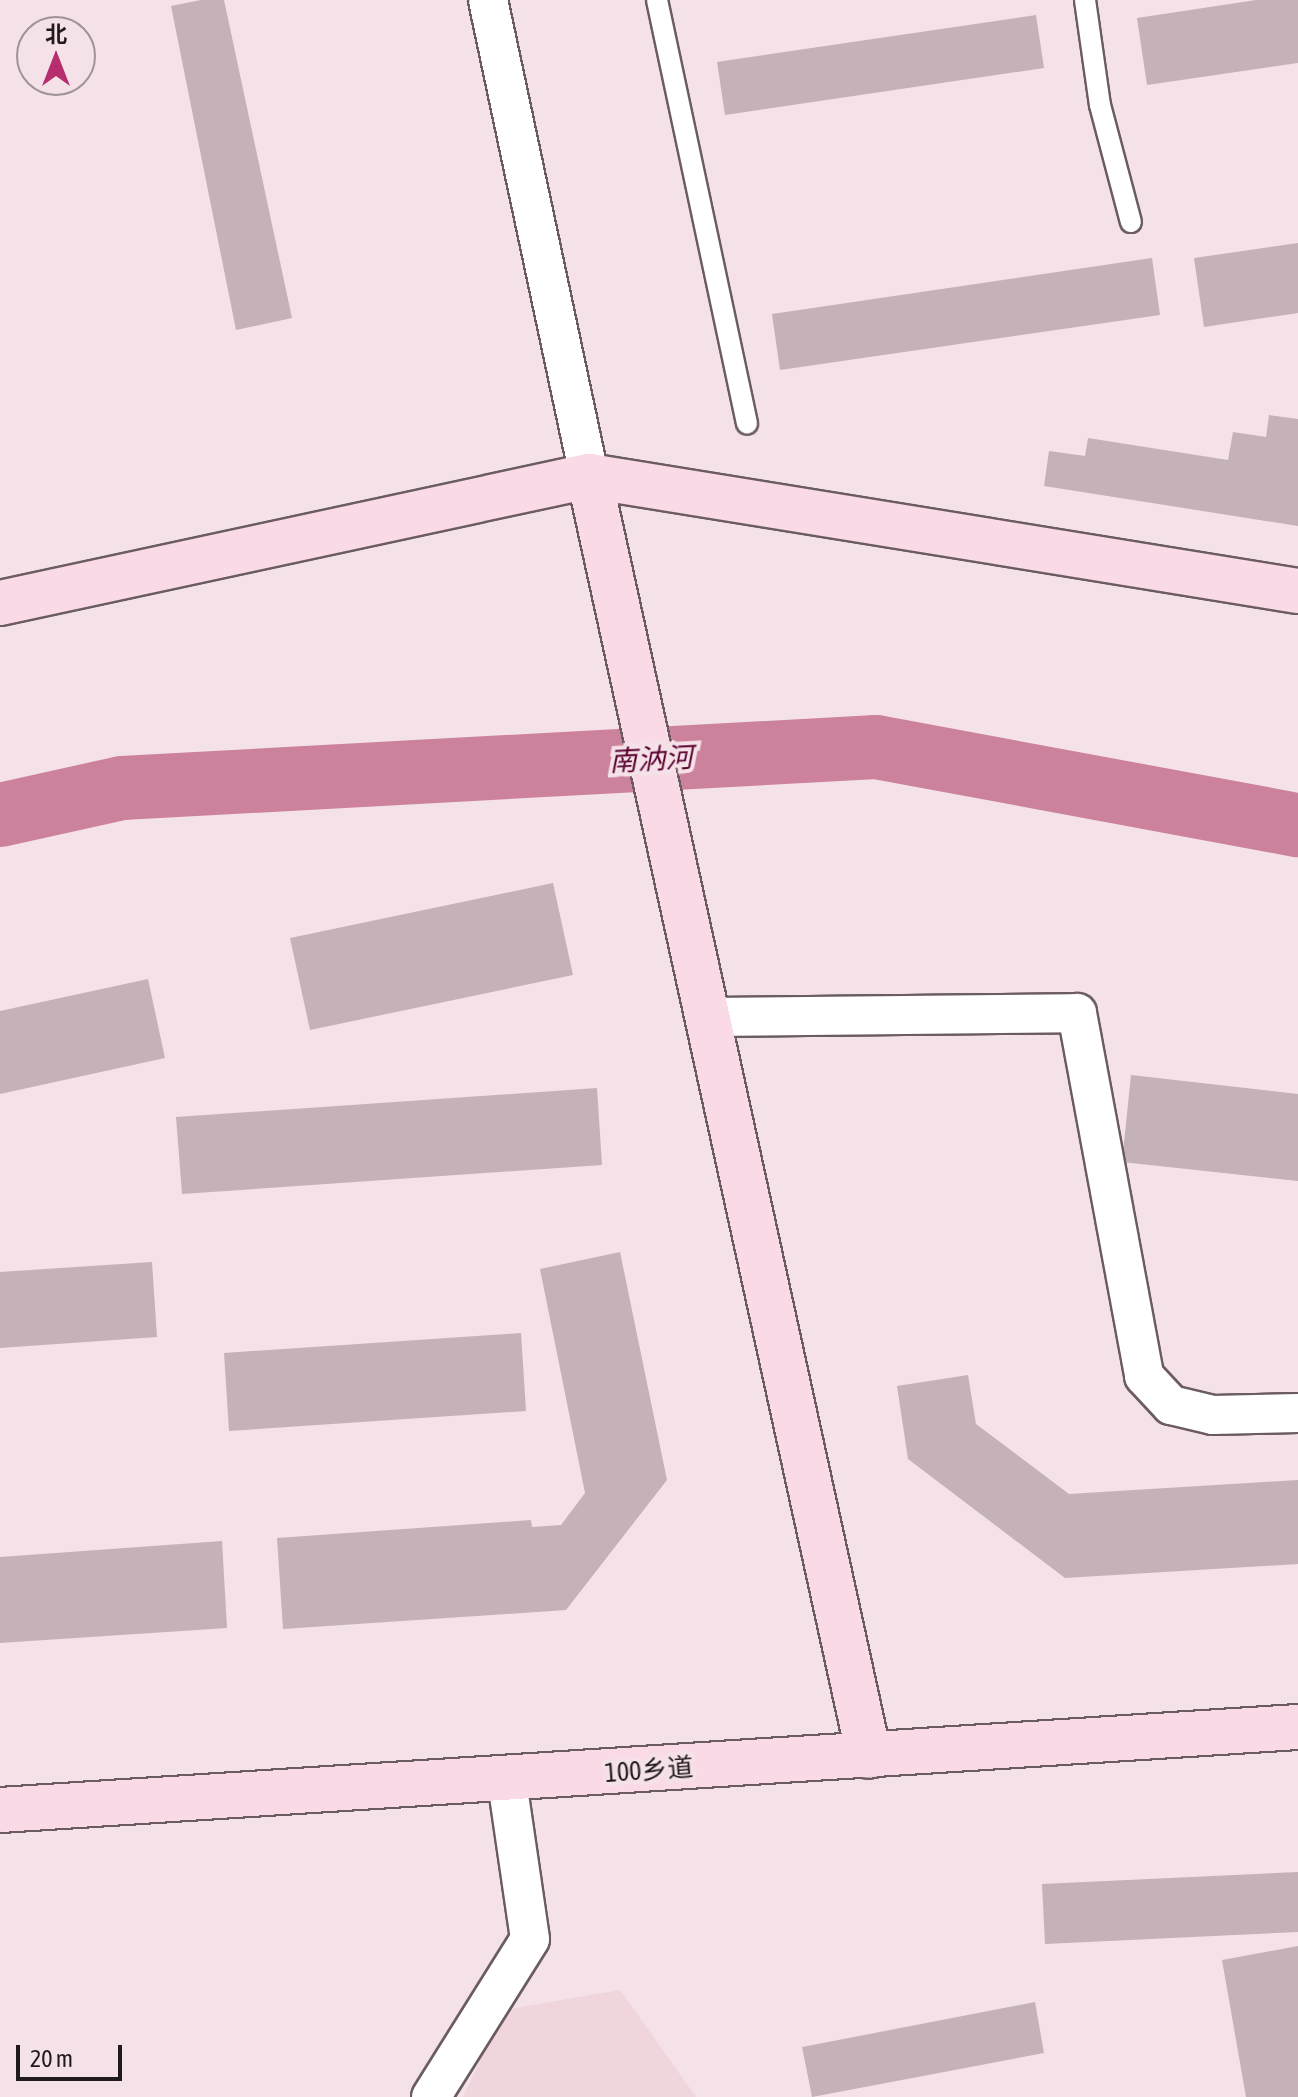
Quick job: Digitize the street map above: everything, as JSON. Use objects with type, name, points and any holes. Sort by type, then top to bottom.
[{"type":"street","points":[[488,0],[622,630],[869,1756]]},
{"type":"street","points":[[0,603],[589,476],[1298,591]]},
{"type":"street","points":[[707,1017],[1077,1013],[1144,1376],[1171,1405],[1185,1409],[1213,1415],[1298,1413]]},
{"type":"street","name":"100乡道","points":[[0,1810],[507,1781],[1298,1727]]},
{"type":"street","points":[[431,2097],[530,1939],[507,1781]]},
{"type":"lane","points":[[657,0],[747,424]]},
{"type":"lane","points":[[1085,0],[1100,105],[1131,222]]},
{"type":"shaded area","points":[[620,1990],[696,2097],[463,2097],[504,2010]]},
{"type":"building","points":[[201,0],[224,0],[292,318],[236,330],[171,6]]},
{"type":"building","points":[[1256,0],[1298,0],[1298,63],[1147,85],[1137,18]]},
{"type":"building","points":[[1036,15],[1044,68],[725,115],[717,62]]},
{"type":"building","points":[[1298,243],[1298,313],[1204,327],[1194,258]]},
{"type":"building","points":[[1152,258],[1160,315],[780,370],[772,314]]},
{"type":"building","points":[[1269,415],[1298,419],[1298,526],[1044,486],[1049,451],[1085,456],[1088,438],[1228,460],[1233,432],[1266,437]]},
{"type":"building","points":[[553,883],[573,975],[310,1030],[290,938]]},
{"type":"building","points":[[148,979],[165,1058],[0,1094],[0,1011]]},
{"type":"building","points":[[1131,1075],[1298,1094],[1298,1181],[1122,1162]]},
{"type":"building","points":[[597,1088],[602,1165],[182,1194],[176,1117]]},
{"type":"building","points":[[620,1252],[667,1480],[566,1610],[283,1629],[277,1538],[531,1520],[532,1527],[561,1525],[585,1493],[540,1269]]},
{"type":"building","points":[[152,1262],[157,1337],[0,1348],[0,1272]]},
{"type":"building","points":[[521,1333],[526,1411],[229,1431],[224,1353]]},
{"type":"building","points":[[968,1375],[976,1424],[1069,1494],[1298,1480],[1298,1564],[1065,1578],[908,1459],[897,1386]]},
{"type":"building","points":[[222,1541],[227,1628],[0,1643],[0,1557]]},
{"type":"building","points":[[1298,1872],[1298,1932],[1045,1944],[1042,1884]]},
{"type":"building","points":[[1298,1946],[1298,2097],[1246,2097],[1222,1960]]},
{"type":"building","points":[[1035,2002],[1044,2053],[812,2097],[802,2047]]},
{"type":"waterway","name":"南汭河","points":[[0,815],[122,788],[876,747],[1298,825]]}]
